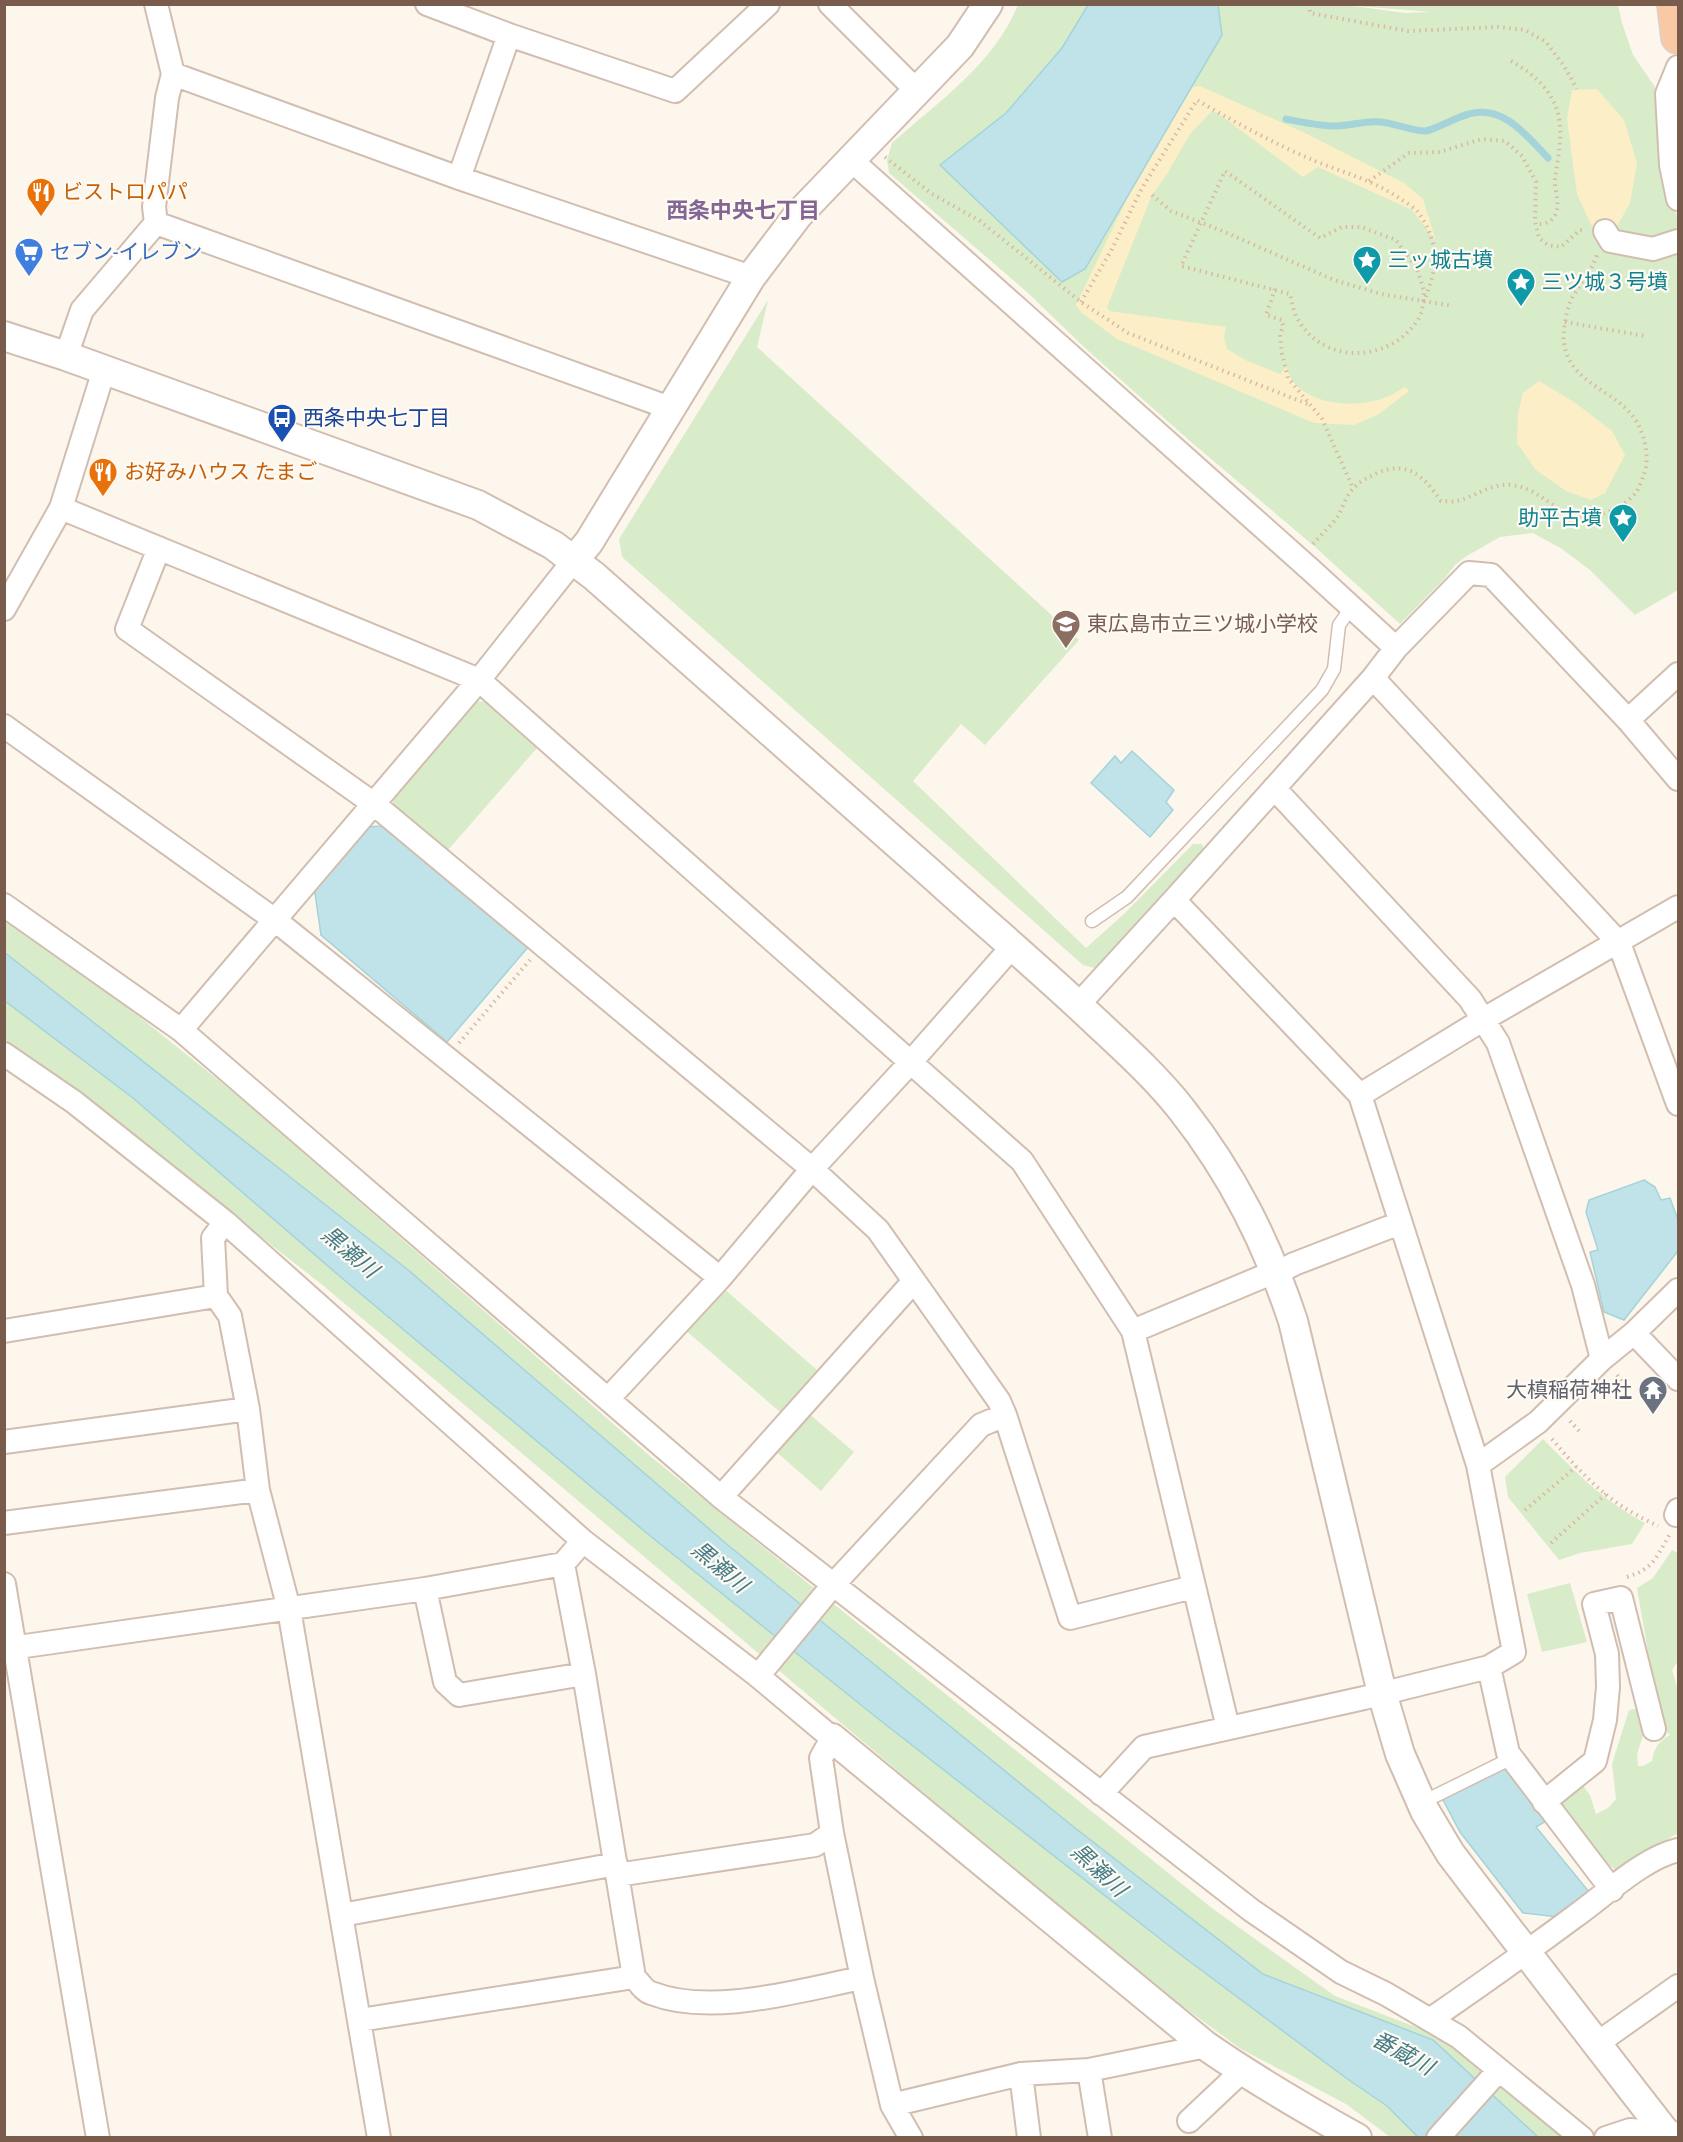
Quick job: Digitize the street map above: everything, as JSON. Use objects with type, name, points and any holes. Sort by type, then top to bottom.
[{"type":"street","points":[[66,356],[82,310],[156,223],[154,207],[173,74],[156,4]]},
{"type":"street","points":[[427,4],[509,35],[675,91],[768,4]]},
{"type":"street","points":[[830,4],[906,80],[919,89]]},
{"type":"street","points":[[181,1030],[478,680],[589,542],[751,277],[798,215],[960,46],[988,4]]},
{"type":"street","points":[[459,178],[509,35]]},
{"type":"street","points":[[1678,67],[1667,94],[1671,165],[1678,199]]},
{"type":"street","points":[[173,74],[459,178],[751,277]]},
{"type":"street","points":[[851,160],[1396,648]]},
{"type":"street","points":[[156,223],[670,408]]},
{"type":"street","points":[[1605,231],[1611,241],[1653,249],[1678,241]]},
{"type":"street","points":[[4,336],[66,356],[478,505],[553,545],[574,560],[1078,1005],[1140,1064],[1181,1108],[1231,1181],[1257,1227],[1277,1273],[1293,1321],[1382,1693],[1400,1754],[1425,1811],[1450,1853],[1526,1953],[1672,2135]]},
{"type":"street","points":[[4,609],[61,508],[104,370]]},
{"type":"street","points":[[61,508],[478,680],[1022,1161],[1132,1331],[1228,1728]]},
{"type":"street","points":[[159,548],[127,629],[374,804],[812,1169],[878,1230],[999,1401],[1070,1618],[1193,1587]]},
{"type":"street","points":[[1078,1005],[1373,678],[1396,648],[1469,573],[1491,575],[1628,720],[1678,779]]},
{"type":"street","points":[[1628,720],[1678,674]]},
{"type":"street","points":[[1373,678],[1619,943],[1678,1104]]},
{"type":"street","points":[[4,726],[275,920],[720,1278]]},
{"type":"street","points":[[1274,788],[1470,999],[1498,1043],[1583,1285],[1602,1359]]},
{"type":"street","points":[[1101,1794],[1144,1747],[1489,1667],[1514,1652],[1478,1465],[1360,1095],[1174,900]]},
{"type":"street","points":[[4,905],[181,1030],[721,1497],[831,1587],[1251,1910],[1341,1972],[1386,1994],[1459,2037],[1496,2073],[1582,2138]]},
{"type":"street","points":[[1360,1095],[1678,907]]},
{"type":"street","points":[[608,1399],[720,1278],[812,1169],[910,1063],[1012,947]]},
{"type":"street","points":[[4,1054],[74,1102],[225,1222],[583,1541],[761,1672],[832,1738],[1206,2046],[1306,2110],[1357,2138]]},
{"type":"street","points":[[225,1222],[213,1238],[216,1296],[230,1316],[248,1409],[258,1490],[290,1609],[379,2138]]},
{"type":"street","points":[[1132,1331],[1262,1276],[1277,1273],[1294,1264],[1400,1223]]},
{"type":"street","points":[[721,1497],[914,1281]]},
{"type":"street","points":[[1478,1465],[1538,1422],[1602,1359],[1634,1333],[1678,1290]]},
{"type":"street","points":[[4,1331],[216,1296]]},
{"type":"street","points":[[1634,1333],[1678,1379]]},
{"type":"street","points":[[4,1442],[248,1409]]},
{"type":"street","points":[[761,1672],[831,1587],[981,1425],[1005,1415]]},
{"type":"street","points":[[4,1523],[258,1490]]},
{"type":"street","points":[[10,1648],[425,1589],[562,1564],[583,1541]]},
{"type":"street","points":[[562,1564],[584,1674],[634,1977],[649,1993],[689,2002],[744,2001],[862,1978]]},
{"type":"street","points":[[4,1584],[10,1648],[98,2138]]},
{"type":"street","points":[[425,1589],[445,1682],[459,1695],[584,1674]]},
{"type":"street","points":[[1544,1802],[1595,1761],[1605,1720],[1607,1654],[1594,1604],[1620,1598],[1654,1730]]},
{"type":"street","points":[[1489,1667],[1508,1753],[1612,1890]]},
{"type":"street","points":[[832,1738],[821,1758],[832,1833],[862,1978],[892,2105],[911,2138]]},
{"type":"street","points":[[342,1915],[616,1870],[815,1845],[832,1833]]},
{"type":"street","points":[[1431,2019],[1526,1953],[1637,1870],[1669,1852],[1678,1850]]},
{"type":"street","points":[[360,2020],[634,1977]]},
{"type":"street","points":[[1598,2045],[1678,1986]]},
{"type":"street","points":[[892,2105],[1021,2074],[1089,2070],[1206,2046]]},
{"type":"street","points":[[1089,2070],[1100,2138]]},
{"type":"street","points":[[1189,2121],[1242,2071]]},
{"type":"street","points":[[1438,2138],[1496,2073]]},
{"type":"street","points":[[1021,2074],[1029,2138]]},
{"type":"street","points":[[1606,2138],[1630,2130],[1672,2135]]},
{"type":"lane","points":[[1092,921],[1127,897],[1322,690],[1334,669],[1339,625],[1351,608]]},
{"type":"lane","points":[[1435,1797],[1512,1758]]},
{"type":"path","points":[[1309,4],[1310,13],[1408,31],[1498,27],[1525,30],[1545,42],[1564,66],[1577,89]]},
{"type":"path","points":[[1511,61],[1525,68],[1550,96],[1557,111],[1560,130],[1560,154],[1555,180],[1556,215],[1548,223],[1536,224]]},
{"type":"path","points":[[1082,303],[1142,188],[1197,100],[1220,114],[1314,160],[1369,181],[1417,211],[1429,232],[1435,249],[1435,267],[1421,316],[1401,339],[1388,347],[1372,352],[1350,354],[1334,351],[1317,341],[1295,315],[1290,294],[1181,266],[1225,171],[1320,238],[1342,227],[1361,227],[1396,240],[1417,269],[1424,291],[1424,302]]},
{"type":"path","points":[[1307,550],[1337,517],[1353,488],[1367,477],[1389,468],[1404,468],[1417,473],[1441,501],[1456,501],[1490,487],[1510,485],[1528,488],[1573,514],[1600,515],[1614,510],[1636,493],[1646,470],[1645,440],[1641,427],[1630,412],[1583,378],[1570,361],[1564,342],[1570,301],[1591,271],[1605,231],[1580,230],[1561,247],[1548,245],[1539,238],[1536,224],[1536,182],[1522,156],[1505,141],[1482,139],[1440,152],[1409,153],[1369,181]]},
{"type":"path","points":[[882,155],[932,194],[980,221],[1082,303],[1128,333],[1310,405]]},
{"type":"path","points":[[1152,195],[1171,211],[1334,280],[1382,294],[1453,306]]},
{"type":"path","points":[[1275,289],[1266,315],[1282,320],[1282,354],[1288,378],[1322,419],[1353,488]]},
{"type":"path","points":[[1566,322],[1645,336]]},
{"type":"path","points":[[447,1058],[543,945]]},
{"type":"path","points":[[1564,1454],[1622,1506],[1676,1523],[1651,1565],[1644,1572],[1624,1578]]},
{"type":"path","points":[[1525,1510],[1576,1467]]},
{"type":"path","points":[[1551,1543],[1606,1494]]},
{"type":"green space","points":[[1339,4],[1618,5],[1633,55],[1655,87],[1665,162],[1678,222],[1678,590],[1635,615],[1590,570],[1562,549],[1533,533],[1500,537],[1465,557],[1400,624],[1315,547],[1086,349],[1028,293],[889,173],[887,160],[892,143],[946,97],[980,64],[1007,26],[1018,5]],"holes":[[[1348,5],[1431,12],[1405,13]]]},
{"type":"green space","points":[[768,300],[757,347],[1079,640],[985,745],[961,724],[913,781],[1086,948],[1124,914],[1193,844],[1202,844],[1204,850],[1099,969],[1083,965],[622,557],[619,539]]},
{"type":"green space","points":[[474,701],[485,702],[537,748],[448,850],[393,804],[394,794]]},
{"type":"green space","points":[[4,919],[92,979],[242,1099],[651,1457],[1213,1909],[1335,1996],[1447,2039],[1543,2116],[1561,2137],[1390,2137],[1346,2104],[1241,2049],[1137,1973],[325,1287],[48,1070],[5,1040]]},
{"type":"green space","points":[[721,1286],[817,1370],[780,1412],[683,1328]]},
{"type":"green space","points":[[807,1412],[854,1452],[821,1491],[773,1449]]},
{"type":"green space","points":[[1543,1439],[1579,1475],[1615,1505],[1645,1523],[1632,1544],[1580,1553],[1559,1560],[1508,1497],[1505,1477]]},
{"type":"green space","points":[[1672,1550],[1678,1553],[1678,1661],[1672,1670],[1678,1690],[1678,1835],[1676,1834],[1619,1872],[1598,1857],[1564,1811],[1561,1801],[1581,1783],[1590,1795],[1596,1814],[1608,1808],[1616,1799],[1612,1764],[1629,1710],[1640,1708],[1643,1736],[1637,1754],[1638,1766],[1652,1761],[1657,1746],[1670,1735],[1666,1731],[1652,1675],[1637,1588],[1653,1578]]},
{"type":"green space","points":[[1570,1583],[1587,1642],[1542,1652],[1527,1594]]},
{"type":"sand","points":[[1200,86],[1305,133],[1404,183],[1423,199],[1436,241],[1412,210],[1318,167],[1303,177],[1212,111],[1190,134],[1152,195],[1107,307],[1109,311],[1226,327],[1224,337],[1227,349],[1247,361],[1280,374],[1286,367],[1299,388],[1331,402],[1363,403],[1387,397],[1405,387],[1409,391],[1379,414],[1354,425],[1314,423],[1117,339],[1082,313],[1076,305],[1134,184],[1188,88]]},
{"type":"sand","points":[[1597,89],[1624,120],[1637,163],[1630,203],[1616,228],[1595,233],[1577,194],[1567,119],[1572,90]]},
{"type":"sand","points":[[1539,381],[1574,402],[1612,431],[1625,455],[1605,493],[1591,500],[1566,491],[1536,470],[1517,443],[1518,413],[1523,393]]},
{"type":"water","points":[[1088,5],[1218,5],[1222,35],[1085,269],[1062,282],[940,165],[1006,113],[1062,48]]},
{"type":"water","points":[[1132,751],[1174,790],[1166,802],[1173,810],[1150,837],[1091,783],[1115,756],[1121,763]]},
{"type":"water","points":[[383,826],[529,946],[447,1042],[321,935],[314,886],[366,827]]},
{"type":"water","points":[[4,952],[407,1269],[729,1546],[1070,1824],[1263,1974],[1433,2040],[1538,2137],[1418,2137],[1387,2106],[1181,1955],[881,1721],[649,1535],[343,1279],[133,1098],[5,1001]]},
{"type":"water","points":[[1644,1180],[1655,1187],[1661,1200],[1670,1198],[1678,1220],[1678,1251],[1624,1320],[1604,1312],[1590,1252],[1598,1250],[1586,1212],[1589,1200]]},
{"type":"water","points":[[1504,1765],[1546,1821],[1536,1827],[1590,1893],[1558,1917],[1523,1913],[1460,1832],[1441,1796]]},
{"type":"waterway","points":[[1286,119],[1330,126],[1381,122],[1426,131],[1469,114],[1481,112],[1493,114],[1513,124],[1548,158]]},
{"type":"place","name":"ビストロパパ","points":[[41,218]]},
{"type":"place","name":"セブン-イレブン","points":[[29,278]]},
{"type":"place","name":"三ッ城古墳","points":[[1367,286]]},
{"type":"place","name":"三ツ城３号墳","points":[[1521,308]]},
{"type":"place","name":"西条中央七丁目","points":[[282,444]]},
{"type":"place","name":"お好みハウス たまご","points":[[103,498]]},
{"type":"place","name":"助平古墳","points":[[1623,544]]},
{"type":"place","name":"東広島市立三ツ城小学校","points":[[1066,650]]},
{"type":"place","name":"大槙稲荷神社","points":[[1653,1416]]},
{"type":"district","name":"西条中央七丁目","points":[[743,210]]},
{"type":"water label","name":"黒瀬川","points":[[350,1252]]},
{"type":"water label","name":"黒瀬川","points":[[720,1567]]},
{"type":"water label","name":"黒瀬川","points":[[1099,1870]]},
{"type":"water label","name":"番蔵川","points":[[1403,2053]]}]
